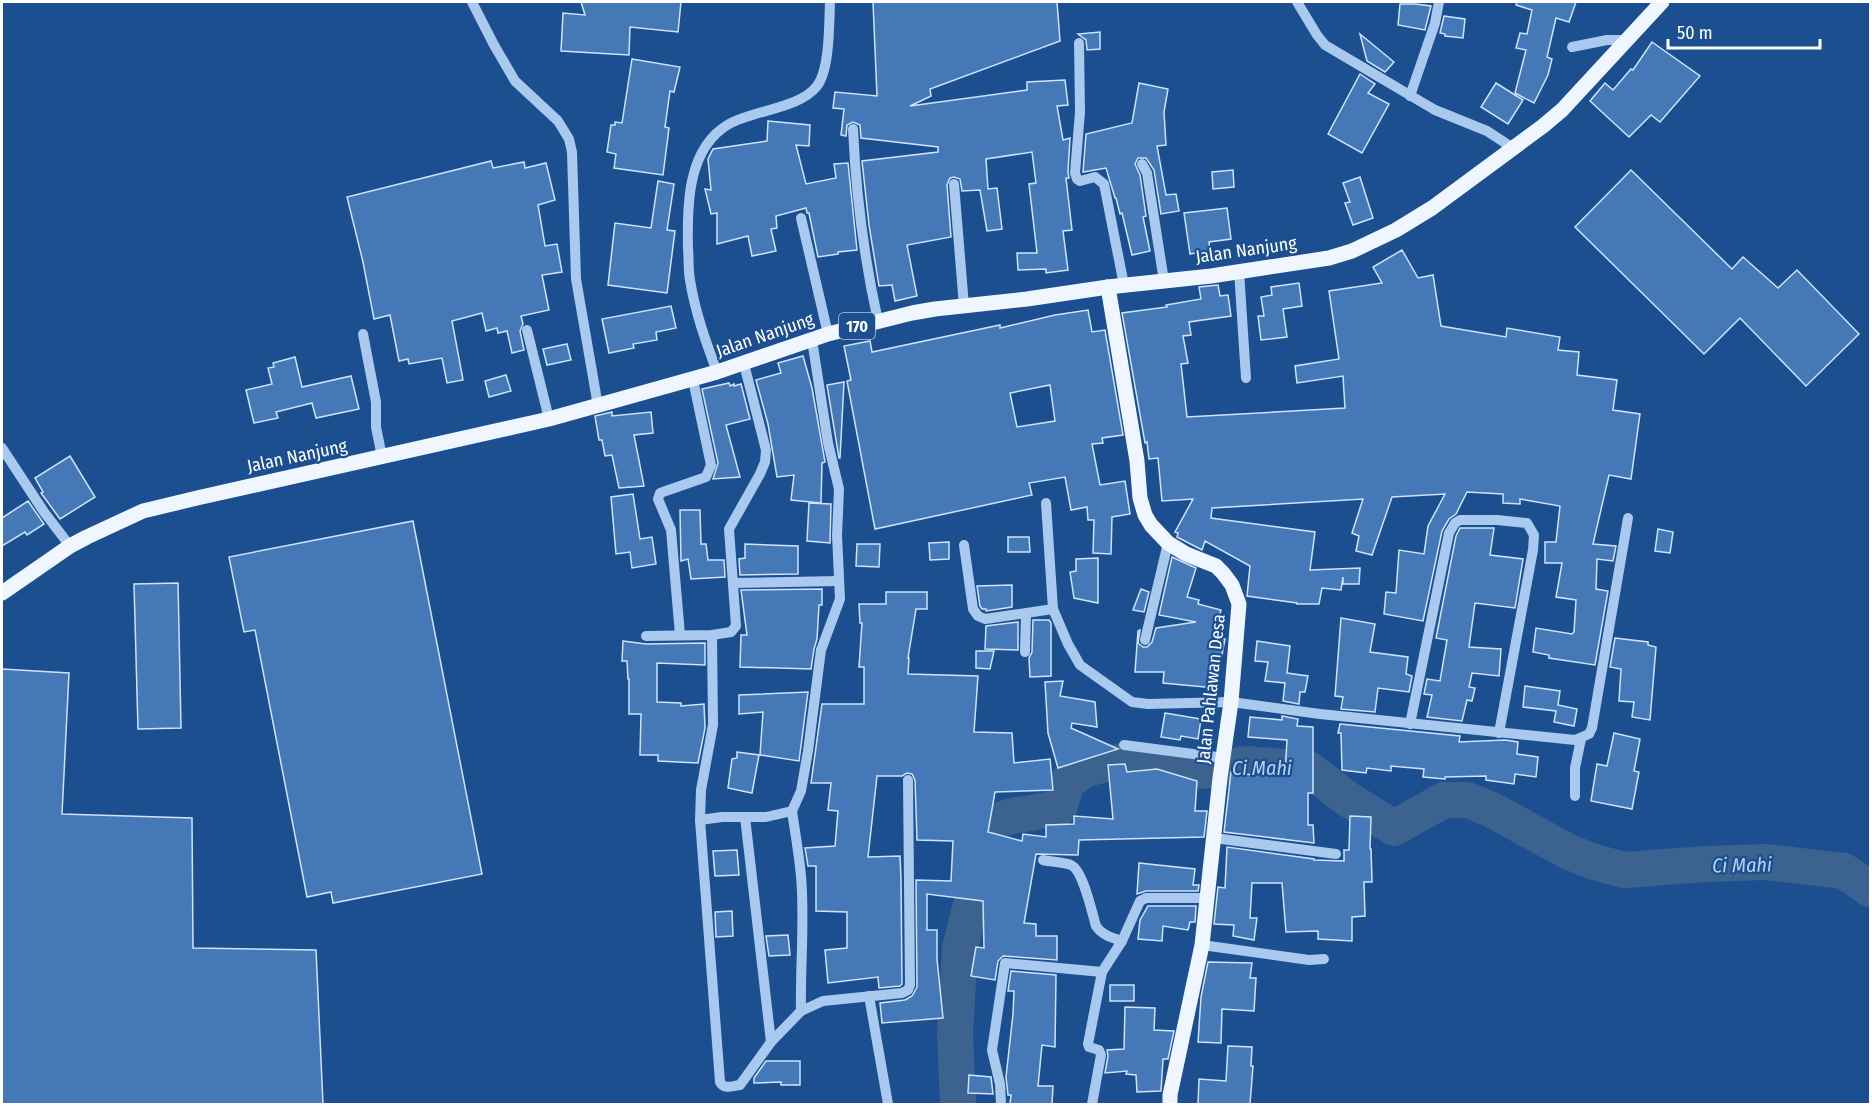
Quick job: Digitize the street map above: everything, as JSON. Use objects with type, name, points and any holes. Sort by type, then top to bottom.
[{"type":"main road","name":"Jalan Nanjung","points":[[2,593],[70,546],[143,511],[549,419],[693,380],[812,339],[878,321],[936,309],[1329,258],[1352,251],[1396,230],[1432,208],[1543,126],[1562,110],[1662,2]]},
{"type":"main road","name":"Jalan Pahlawan Desa","points":[[1108,287],[1137,461],[1140,498],[1145,515],[1168,543],[1186,554],[1216,566],[1232,585],[1239,604],[1231,702],[1202,945],[1170,1104]]},
{"type":"street","points":[[472,2],[516,81],[558,121],[568,139],[572,152],[576,279],[598,406]]},
{"type":"street","points":[[717,372],[703,334],[689,279],[687,221],[694,174],[706,146],[729,124],[801,98],[818,85],[825,68],[830,2]]},
{"type":"street","points":[[1297,2],[1325,45],[1435,110],[1486,131],[1513,148]]},
{"type":"street","points":[[1410,96],[1435,23],[1439,2]]},
{"type":"street","points":[[1572,47],[1607,40],[1627,40]]},
{"type":"street","points":[[1079,43],[1080,112],[1077,179],[1080,181],[1095,177],[1104,184],[1124,285]]},
{"type":"street","points":[[853,129],[855,177],[864,254],[878,321]]},
{"type":"street","points":[[1142,164],[1147,173],[1164,280]]},
{"type":"street","points":[[954,184],[964,306]]},
{"type":"street","points":[[801,218],[828,334]]},
{"type":"street","points":[[1239,271],[1245,378]]},
{"type":"street","points":[[527,330],[549,419]]},
{"type":"street","points":[[363,334],[376,402],[376,427],[382,457]]},
{"type":"street","points":[[801,1011],[801,876],[792,811],[801,791],[821,650],[840,599],[837,535],[839,489],[828,443],[812,339]]},
{"type":"street","points":[[646,636],[731,632],[736,626],[729,529],[760,474],[765,462],[766,450],[744,364]]},
{"type":"street","points":[[680,635],[671,530],[658,499],[660,492],[706,477],[711,465],[693,380]]},
{"type":"street","points":[[2,448],[44,512],[70,546]]},
{"type":"street","points":[[1046,503],[1053,609],[1068,644],[1080,665],[1132,702],[1148,704],[1231,702],[1499,734],[1575,740],[1589,734],[1592,728],[1628,518]]},
{"type":"street","points":[[1410,724],[1449,533],[1455,523],[1460,520],[1497,520],[1527,524],[1534,535],[1499,734]]},
{"type":"street","points":[[1145,640],[1168,543]]},
{"type":"street","points":[[964,545],[973,609],[978,616],[985,619],[1053,609]]},
{"type":"street","points":[[733,583],[839,581]]},
{"type":"street","points":[[1025,652],[1026,614]]},
{"type":"street","points":[[712,634],[713,725],[702,790],[700,820],[720,1082],[725,1087],[740,1085],[771,1042],[801,1011],[823,1001],[902,993],[908,990],[910,985],[908,780]]},
{"type":"street","points":[[1575,796],[1575,768],[1581,739]]},
{"type":"street","points":[[1124,746],[1222,767]]},
{"type":"street","points":[[700,820],[722,817],[766,817],[792,811]]},
{"type":"street","points":[[745,817],[771,1042]]},
{"type":"street","points":[[1214,838],[1336,854]]},
{"type":"street","points":[[1043,861],[1071,865],[1078,870],[1096,926],[1105,935],[1122,941]]},
{"type":"street","points":[[1092,1104],[1101,1055],[1099,1050],[1089,1047],[1088,1044],[1102,972],[1122,941],[1140,901],[1144,899],[1208,898]]},
{"type":"street","points":[[1202,945],[1309,960],[1324,960]]},
{"type":"street","points":[[1001,1104],[1000,1084],[992,1050],[1005,963],[1102,972]]},
{"type":"street","points":[[869,996],[888,1104]]},
{"type":"building","points":[[581,2],[681,2],[678,32],[630,27],[629,55],[561,51],[563,13],[585,15]]},
{"type":"building","points":[[873,2],[1057,2],[1060,41],[930,89],[931,96],[910,106],[1027,90],[1027,82],[1065,80],[1068,105],[1057,106],[1063,140],[1070,138],[1069,178],[1066,178],[1072,230],[1063,231],[1068,270],[1046,273],[1046,269],[1018,270],[1017,253],[1037,253],[1029,184],[1036,183],[1032,152],[986,159],[988,189],[997,188],[1002,229],[987,231],[980,190],[962,191],[960,179],[950,178],[947,185],[951,237],[907,245],[917,296],[895,301],[892,285],[879,286],[862,161],[938,152],[938,147],[861,138],[860,125],[853,122],[847,125],[846,136],[841,135],[844,109],[833,108],[835,92],[877,96]]},
{"type":"building","points":[[1517,2],[1576,2],[1569,22],[1556,18],[1547,57],[1552,59],[1548,75],[1534,103],[1515,93],[1526,50],[1516,48],[1520,33],[1527,34],[1532,10],[1516,5]]},
{"type":"building","points":[[1400,4],[1431,6],[1425,30],[1398,25]]},
{"type":"building","points":[[1444,16],[1465,19],[1463,38],[1445,36],[1440,33]]},
{"type":"building","points":[[1100,32],[1100,49],[1087,50],[1086,40],[1078,34]]},
{"type":"building","points":[[1360,34],[1394,62],[1385,72],[1367,61]]},
{"type":"building","points":[[1652,42],[1700,76],[1660,122],[1651,115],[1629,137],[1590,101],[1605,83],[1613,90],[1631,69],[1633,70]]},
{"type":"building","points":[[632,59],[680,67],[674,92],[670,91],[665,127],[669,128],[663,175],[614,168],[616,154],[607,152],[611,125],[615,125],[615,122],[622,123]]},
{"type":"building","points":[[1360,74],[1375,84],[1368,93],[1389,104],[1362,153],[1328,134]]},
{"type":"building","points":[[1139,83],[1168,89],[1164,112],[1166,145],[1157,146],[1166,195],[1176,194],[1179,211],[1161,214],[1154,170],[1146,158],[1138,158],[1135,164],[1140,175],[1146,216],[1143,217],[1150,251],[1132,255],[1122,213],[1120,214],[1106,168],[1083,172],[1086,134],[1132,123]]},
{"type":"building","points":[[1496,83],[1523,100],[1508,124],[1481,107]]},
{"type":"building","points":[[768,121],[810,125],[809,146],[796,145],[806,184],[836,178],[834,164],[848,163],[857,250],[818,257],[806,208],[776,216],[777,228],[771,229],[776,251],[752,256],[748,236],[717,244],[717,213],[711,214],[705,189],[711,190],[708,159],[713,149],[767,141]]},
{"type":"building","points":[[491,161],[493,168],[524,162],[525,168],[546,163],[555,200],[538,205],[545,246],[557,244],[562,272],[542,275],[549,310],[521,316],[523,324],[520,331],[524,350],[512,353],[507,331],[498,333],[497,328],[486,331],[482,313],[452,321],[463,380],[447,383],[442,358],[409,364],[408,359],[399,361],[390,315],[374,319],[347,197]]},
{"type":"building","points":[[1233,170],[1234,187],[1213,189],[1212,172]]},
{"type":"building","points":[[1631,170],[1732,269],[1743,257],[1778,288],[1797,270],[1859,334],[1806,386],[1740,318],[1704,354],[1575,227]]},
{"type":"building","points":[[1360,177],[1373,218],[1353,225],[1345,203],[1350,202],[1343,183]]},
{"type":"building","points":[[658,181],[674,184],[667,230],[675,231],[667,293],[608,285],[615,223],[651,228]]},
{"type":"building","points":[[1227,208],[1231,239],[1209,242],[1210,251],[1190,254],[1184,213]]},
{"type":"building","points":[[1402,250],[1418,278],[1433,275],[1441,326],[1506,337],[1507,328],[1560,337],[1558,350],[1579,352],[1577,375],[1617,380],[1613,410],[1640,414],[1631,479],[1609,475],[1593,544],[1616,546],[1613,561],[1597,559],[1596,589],[1608,591],[1595,665],[1549,658],[1549,655],[1533,652],[1536,628],[1572,634],[1574,632],[1576,600],[1556,597],[1562,563],[1545,563],[1545,542],[1556,542],[1560,506],[1520,499],[1520,504],[1503,503],[1503,494],[1467,492],[1456,514],[1449,519],[1442,531],[1423,621],[1384,614],[1386,592],[1396,593],[1399,550],[1424,554],[1428,526],[1445,494],[1392,497],[1372,555],[1356,551],[1359,536],[1352,533],[1363,499],[1212,508],[1211,518],[1315,532],[1310,570],[1360,568],[1359,584],[1343,584],[1343,577],[1341,590],[1322,588],[1319,604],[1297,604],[1247,596],[1250,566],[1205,541],[1202,550],[1177,537],[1178,533],[1175,532],[1193,499],[1162,501],[1158,458],[1149,459],[1147,442],[1145,443],[1122,313],[1167,307],[1166,305],[1201,299],[1199,287],[1218,285],[1220,296],[1228,295],[1231,316],[1189,322],[1191,335],[1183,336],[1188,363],[1181,364],[1187,417],[1345,408],[1343,376],[1297,383],[1295,366],[1339,359],[1329,291],[1382,283],[1373,267]]},
{"type":"building","points":[[1299,283],[1302,306],[1283,309],[1287,337],[1261,340],[1258,316],[1264,316],[1261,297],[1272,295],[1271,287]]},
{"type":"building","points":[[671,306],[676,328],[656,332],[657,340],[633,344],[634,348],[609,353],[602,319]]},
{"type":"building","points":[[1088,310],[1092,332],[1105,330],[1123,435],[1102,438],[1103,443],[1092,444],[1100,485],[1125,481],[1130,514],[1112,517],[1111,554],[1093,553],[1094,520],[1088,520],[1087,507],[1071,510],[1065,477],[1029,483],[1032,495],[875,529],[847,381],[851,380],[844,346],[870,341],[872,352],[1000,325],[1000,328]],"holes":[[[1050,385],[1055,421],[1017,427],[1010,393]]]},
{"type":"building","points":[[567,344],[571,360],[547,365],[543,349]]},
{"type":"building","points":[[803,356],[812,388],[825,462],[822,463],[821,503],[791,500],[794,475],[777,477],[768,424],[756,380],[781,373],[778,363]]},
{"type":"building","points":[[295,357],[302,387],[351,376],[359,409],[316,418],[312,403],[276,412],[278,418],[254,423],[246,390],[272,384],[268,368],[274,367],[273,363]]},
{"type":"building","points":[[506,375],[511,391],[489,397],[485,381]]},
{"type":"building","points":[[844,382],[840,458],[839,458],[827,385]]},
{"type":"building","points":[[729,383],[730,386],[741,384],[750,419],[726,425],[740,477],[713,479],[718,463],[702,389]]},
{"type":"building","points":[[612,412],[612,416],[651,412],[653,433],[634,435],[644,486],[619,488],[612,455],[605,456],[602,440],[599,440],[595,416]]},
{"type":"building","points":[[70,456],[95,497],[60,519],[41,493],[43,492],[35,478]]},
{"type":"building","points":[[633,494],[640,539],[652,537],[656,564],[632,568],[630,552],[616,554],[611,497]]},
{"type":"building","points":[[28,501],[44,524],[27,535],[25,532],[2,546],[2,518]]},
{"type":"building","points":[[809,503],[831,504],[830,543],[807,541]]},
{"type":"building","points":[[680,510],[700,510],[701,544],[706,544],[708,560],[724,560],[725,577],[691,579],[688,559],[681,561]]},
{"type":"building","points":[[413,521],[482,874],[333,903],[331,892],[307,897],[255,630],[244,632],[229,557]]},
{"type":"building","points":[[1460,528],[1494,528],[1490,555],[1523,559],[1515,608],[1475,603],[1469,647],[1501,649],[1499,676],[1472,673],[1469,687],[1475,688],[1472,701],[1467,700],[1462,721],[1427,717],[1432,695],[1424,694],[1427,679],[1440,681],[1447,640],[1436,638],[1456,536]]},
{"type":"building","points":[[1658,529],[1673,532],[1670,553],[1655,551]]},
{"type":"building","points":[[1008,537],[1029,537],[1030,552],[1008,552]]},
{"type":"building","points":[[949,542],[949,559],[930,560],[929,543]]},
{"type":"building","points":[[745,544],[798,546],[798,574],[740,575],[739,559],[745,558]]},
{"type":"building","points":[[857,544],[880,544],[879,567],[856,566]]},
{"type":"building","points":[[1172,557],[1196,568],[1187,597],[1199,600],[1198,604],[1221,610],[1214,636],[1225,639],[1215,688],[1163,683],[1164,672],[1135,672],[1138,631],[1140,630],[1138,643],[1147,647],[1152,642],[1156,628],[1196,622],[1159,615]]},
{"type":"building","points":[[1098,558],[1098,603],[1074,598],[1070,572],[1076,571],[1076,559]]},
{"type":"building","points":[[178,583],[181,728],[138,729],[134,584]]},
{"type":"building","points":[[1012,585],[1012,607],[986,611],[982,609],[977,586]]},
{"type":"building","points":[[822,589],[822,605],[819,605],[817,639],[811,669],[740,667],[741,635],[747,635],[741,590]]},
{"type":"building","points":[[1141,589],[1149,592],[1144,612],[1133,610]]},
{"type":"building","points":[[886,592],[927,592],[927,609],[916,609],[908,658],[908,674],[978,676],[974,732],[1012,733],[1014,763],[1050,759],[1053,790],[995,792],[988,832],[1022,841],[1023,834],[1046,837],[1046,825],[1074,824],[1074,816],[1113,819],[1108,765],[1125,764],[1127,772],[1157,769],[1197,781],[1195,811],[1207,811],[1204,837],[1079,840],[1078,855],[1036,854],[1024,923],[1036,924],[1036,936],[1057,936],[1057,960],[1003,956],[998,961],[995,980],[971,976],[976,947],[984,948],[983,901],[927,894],[927,930],[937,930],[937,959],[943,1018],[882,1023],[880,1003],[905,1000],[912,996],[917,987],[916,880],[951,881],[953,841],[917,840],[915,780],[912,774],[877,776],[868,857],[900,856],[902,984],[879,988],[878,977],[828,983],[825,950],[847,948],[847,912],[816,911],[816,866],[808,866],[805,848],[835,846],[838,811],[828,810],[831,783],[811,783],[822,704],[864,704],[864,667],[859,667],[862,623],[860,623],[859,604],[886,604]]},
{"type":"building","points":[[1341,618],[1375,624],[1370,652],[1408,657],[1406,674],[1412,676],[1409,692],[1378,688],[1375,712],[1341,709],[1343,697],[1335,696]]},
{"type":"building","points":[[1033,620],[1049,620],[1051,623],[1051,676],[1030,677],[1029,658],[1032,652]]},
{"type":"building","points":[[1018,622],[1018,650],[985,649],[986,626]]},
{"type":"building","points":[[1615,638],[1648,642],[1648,645],[1656,647],[1650,720],[1632,717],[1634,702],[1619,701],[1621,669],[1610,667]]},
{"type":"building","points":[[623,641],[646,644],[705,643],[705,665],[657,663],[657,702],[681,703],[681,706],[704,704],[705,728],[698,763],[658,761],[658,755],[640,755],[641,714],[629,714],[629,679],[627,661],[622,661]]},
{"type":"building","points":[[1257,641],[1290,646],[1287,673],[1308,676],[1305,692],[1300,692],[1299,704],[1283,701],[1285,683],[1265,681],[1268,662],[1255,661]]},
{"type":"building","points":[[976,651],[994,651],[990,669],[976,668]]},
{"type":"building","points":[[2,669],[69,673],[62,814],[192,818],[193,948],[316,950],[323,1104],[2,1104]]},
{"type":"building","points":[[1063,681],[1060,696],[1095,702],[1097,727],[1072,723],[1071,728],[1118,749],[1058,768],[1048,733],[1045,682]]},
{"type":"building","points":[[1525,686],[1560,691],[1558,705],[1577,709],[1574,726],[1554,722],[1556,711],[1523,707]]},
{"type":"building","points":[[808,692],[799,761],[760,755],[763,712],[739,714],[739,695]]},
{"type":"building","points":[[1165,713],[1201,719],[1198,739],[1181,736],[1180,740],[1161,737]]},
{"type":"building","points":[[1282,716],[1298,719],[1297,726],[1313,727],[1313,793],[1308,793],[1308,825],[1313,825],[1314,843],[1224,832],[1231,772],[1253,775],[1254,771],[1285,774],[1287,740],[1248,737],[1250,717],[1282,720]]},
{"type":"building","points":[[1340,724],[1460,736],[1459,742],[1505,740],[1518,742],[1517,754],[1538,757],[1536,777],[1515,774],[1514,784],[1486,780],[1486,776],[1445,777],[1445,779],[1423,777],[1424,769],[1391,766],[1391,771],[1367,768],[1366,773],[1342,770],[1341,733],[1338,733]]},
{"type":"building","points":[[1614,733],[1640,739],[1634,771],[1639,772],[1632,809],[1591,801],[1597,764],[1607,766]]},
{"type":"building","points":[[737,752],[759,755],[752,793],[728,788],[732,759],[737,758]]},
{"type":"building","points":[[1350,816],[1371,817],[1372,882],[1364,882],[1365,916],[1352,917],[1352,941],[1318,939],[1318,931],[1286,932],[1282,883],[1252,883],[1250,918],[1257,918],[1254,940],[1233,936],[1234,925],[1214,924],[1218,887],[1225,888],[1227,847],[1314,860],[1344,861],[1344,850],[1349,850]]},
{"type":"building","points":[[737,850],[739,875],[715,876],[713,851]]},
{"type":"building","points":[[1139,863],[1195,869],[1193,885],[1199,885],[1198,891],[1146,891],[1137,894]]},
{"type":"building","points":[[1148,906],[1196,906],[1195,922],[1190,922],[1188,930],[1163,926],[1162,941],[1138,939],[1140,920]]},
{"type":"building","points":[[732,911],[733,936],[716,937],[715,912]]},
{"type":"building","points":[[788,935],[790,955],[769,956],[766,936]]},
{"type":"building","points":[[1208,962],[1252,963],[1250,978],[1256,978],[1254,1011],[1222,1009],[1221,1043],[1198,1042],[1201,997]]},
{"type":"building","points":[[1011,971],[1056,975],[1055,1047],[1042,1045],[1038,1086],[1053,1086],[1052,1104],[1010,1104],[1011,1095],[1008,1095],[1006,1077],[1013,1014],[1014,991],[1008,991]]},
{"type":"building","points":[[1110,985],[1134,985],[1134,1001],[1110,1001]]},
{"type":"building","points":[[1125,1007],[1155,1008],[1154,1030],[1174,1031],[1168,1059],[1163,1059],[1161,1091],[1137,1092],[1136,1075],[1126,1074],[1127,1071],[1105,1073],[1107,1050],[1124,1049]]},
{"type":"building","points":[[1228,1046],[1252,1047],[1250,1104],[1198,1104],[1199,1079],[1226,1081]]},
{"type":"building","points":[[766,1061],[800,1061],[800,1085],[781,1085],[781,1082],[754,1083],[754,1078]]},
{"type":"building","points":[[969,1075],[991,1077],[993,1094],[968,1093]]},
{"type":"waterway","name":"Ci Mahi","points":[[958,1104],[955,1033],[960,949],[978,876],[980,843],[990,824],[1011,816],[1059,808],[1067,782],[1086,769],[1130,759],[1203,771],[1247,764],[1309,769],[1346,798],[1394,828],[1444,800],[1468,800],[1492,810],[1567,851],[1594,862],[1625,870],[1765,862],[1844,871],[1870,889]]}]
